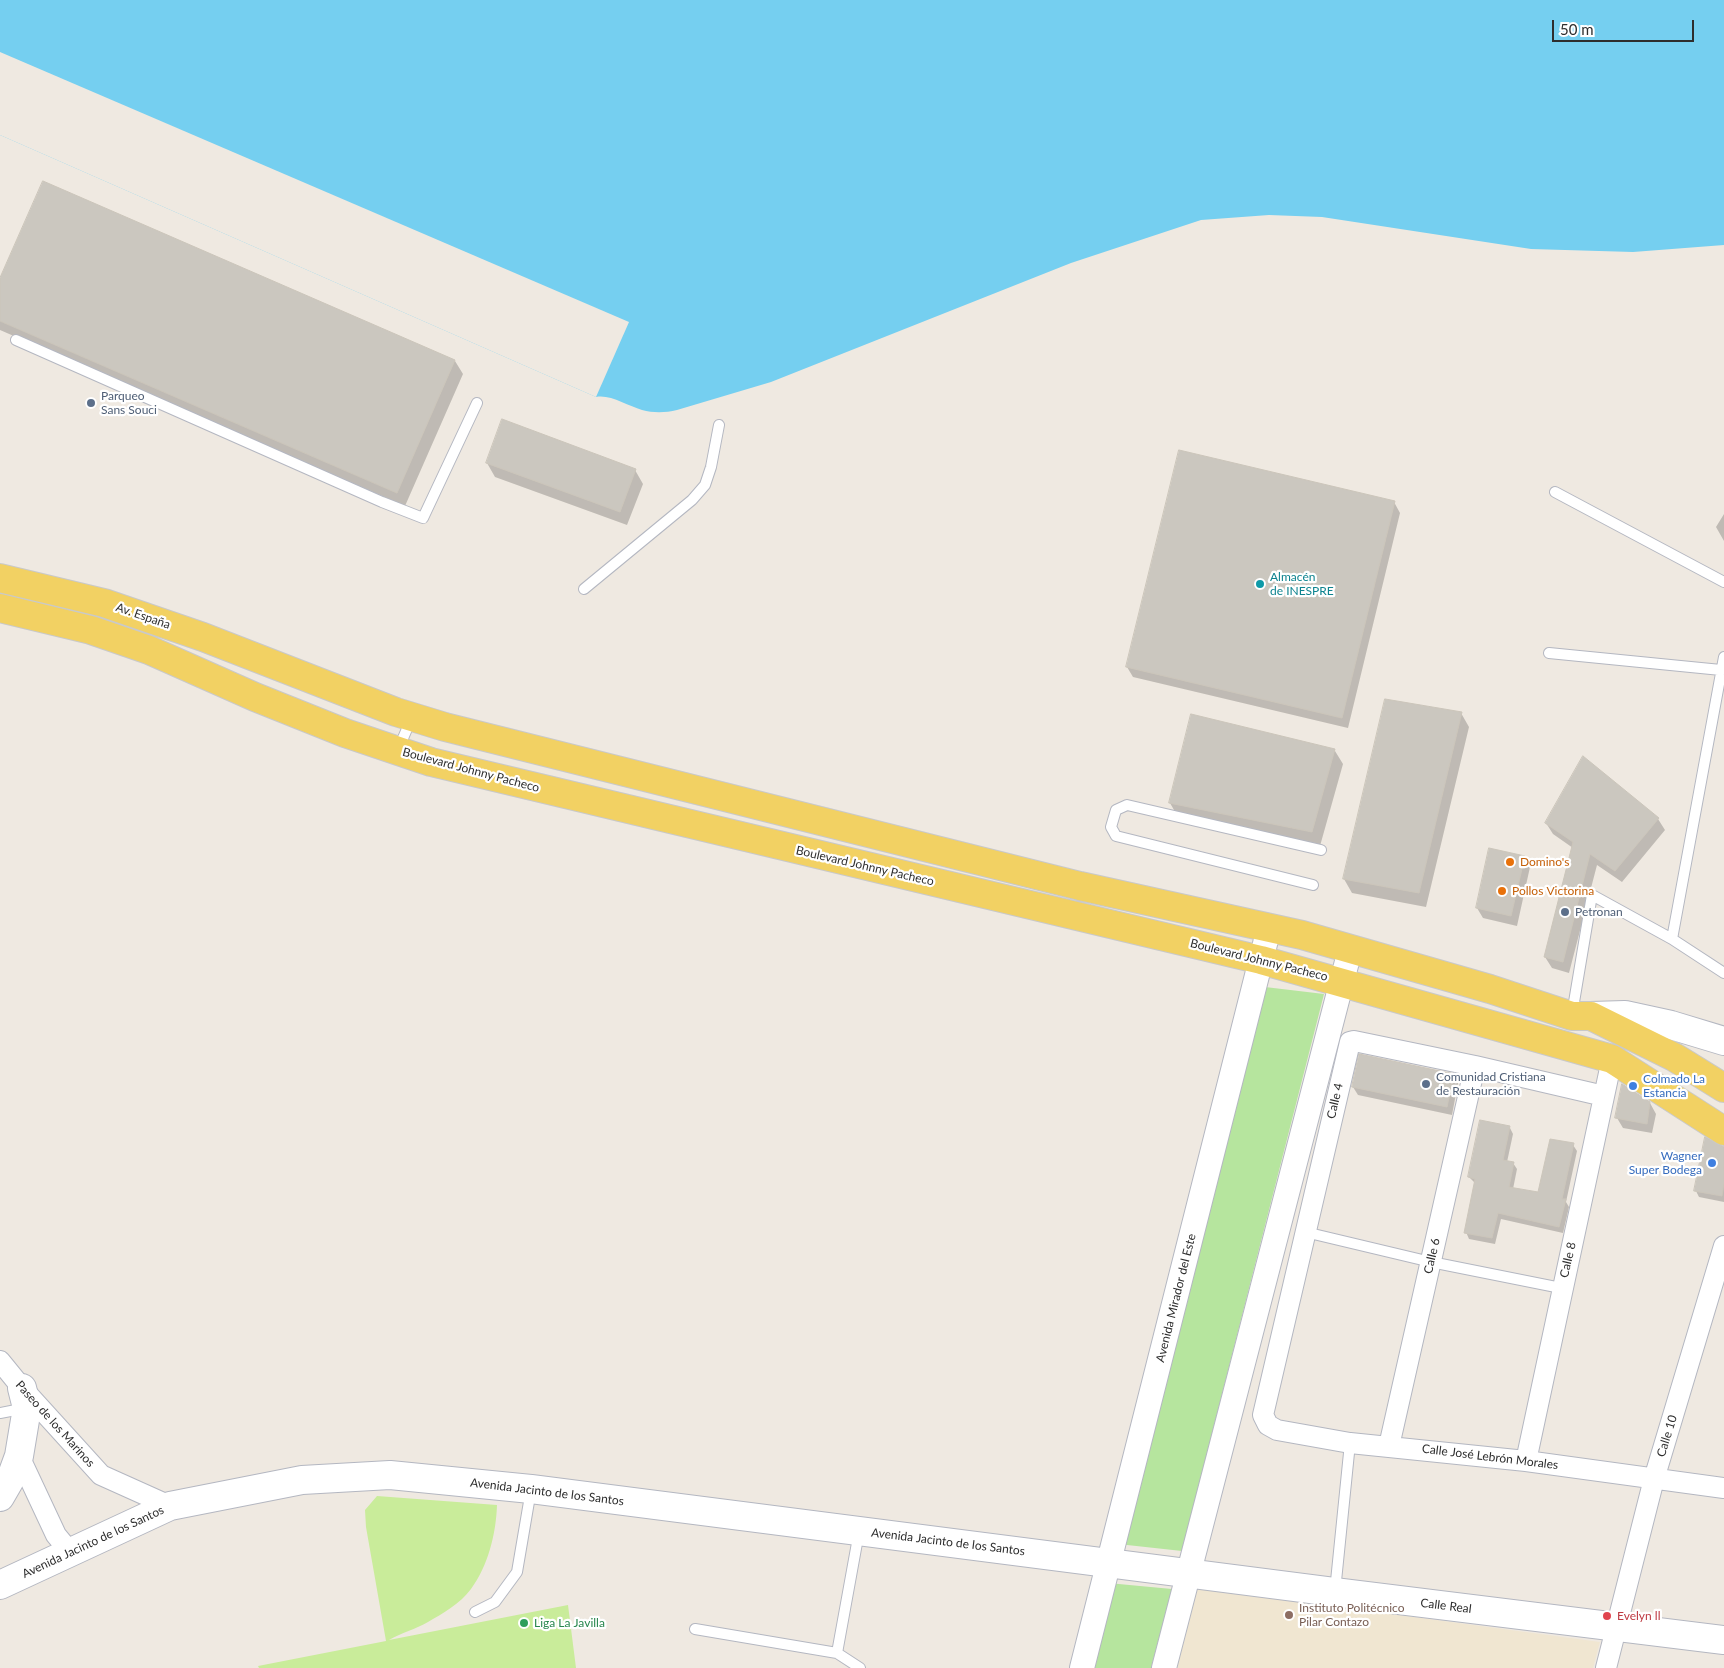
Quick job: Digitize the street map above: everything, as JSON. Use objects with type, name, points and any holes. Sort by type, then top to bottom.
[{"type":"main road","name":"Av. España","points":[[0,578],[104,603],[412,716]]},
{"type":"main road","name":"Boulevard Johnny Pacheco","points":[[0,608],[92,630],[149,650],[255,697],[398,751],[476,773],[1261,960],[1612,1059],[1724,1131]]},
{"type":"main road","points":[[412,716],[445,727],[1080,886],[1302,935],[1581,1016],[1674,1058],[1724,1088]]},
{"type":"main road","points":[[1581,1016],[1625,1015],[1671,1025],[1724,1041]]},
{"type":"main road","points":[[0,1498],[11,1478],[19,1456],[24,1398]]},
{"type":"main road","name":"Avenida Jacinto de los Santos","points":[[0,1584],[170,1506],[302,1480],[390,1475],[531,1489],[860,1532],[1110,1562]]},
{"type":"main road","name":"Calle Real","points":[[1110,1562],[1188,1574],[1724,1640]]},
{"type":"street","name":"Avenida Mirador del Este","points":[[1082,1668],[1270,928]]},
{"type":"street","points":[[1164,1668],[1350,950]]},
{"type":"street","name":"Calle 4","points":[[1263,1415],[1350,1042],[1354,1041],[1475,1066],[1604,1096]]},
{"type":"street","name":"Calle 8","points":[[1526,1461],[1561,1288],[1612,1059]]},
{"type":"street","name":"Calle 6","points":[[1389,1446],[1475,1066]]},
{"type":"street","name":"Calle 10","points":[[1606,1668],[1654,1478],[1724,1246]]},
{"type":"street","name":"Paseo de los Marinos","points":[[0,1361],[24,1398],[101,1475],[170,1506]]},
{"type":"street","name":"Calle José Lebrón Morales","points":[[1263,1415],[1268,1425],[1277,1430],[1350,1443],[1526,1461],[1724,1488]]},
{"type":"street","points":[[19,1456],[56,1535],[70,1552]]},
{"type":"lane","points":[[16,340],[382,502],[423,518],[477,403]]},
{"type":"lane","points":[[584,589],[692,500],[705,485],[711,467],[719,425]]},
{"type":"lane","points":[[1555,492],[1724,582]]},
{"type":"lane","points":[[1549,653],[1721,670]]},
{"type":"lane","points":[[1672,939],[1724,656]]},
{"type":"lane","points":[[398,751],[412,716]]},
{"type":"lane","points":[[1313,885],[1116,836],[1111,827],[1116,810],[1127,805],[1321,850]]},
{"type":"lane","points":[[1581,1016],[1592,895],[1672,939],[1724,973]]},
{"type":"lane","points":[[1305,1232],[1431,1262],[1561,1288]]},
{"type":"lane","points":[[0,1413],[24,1398]]},
{"type":"lane","points":[[1334,1592],[1350,1443]]},
{"type":"lane","points":[[475,1612],[495,1602],[517,1572],[531,1489]]},
{"type":"lane","points":[[837,1653],[860,1532]]},
{"type":"lane","points":[[695,1629],[837,1653],[860,1668]]},
{"type":"shaded area","name":"Instituto Politécnico Pilar Contazo","points":[[1190,1587],[1600,1642],[1593,1668],[1169,1668]]},
{"type":"green space","points":[[1265,987],[1324,994],[1182,1551],[1118,1544]]},
{"type":"green space","points":[[377,1496],[497,1505],[490,1549],[477,1580],[467,1594],[439,1615],[389,1640],[568,1605],[576,1668],[259,1668],[258,1666],[386,1641],[366,1527],[365,1510]]},
{"type":"green space","points":[[1108,1583],[1172,1589],[1151,1668],[1089,1668]]},
{"type":"water","points":[[0,0],[1724,0],[1724,245],[1633,252],[1531,249],[1322,217],[1269,215],[1201,220],[1071,263],[771,382],[677,410],[650,412],[607,397],[596,397],[0,135]]},
{"type":"pier","points":[[0,52],[629,322],[596,397],[0,135]]},
{"type":"building","points":[[43,181],[455,360],[397,493],[0,321],[0,278]]},
{"type":"building","points":[[502,419],[636,469],[620,512],[486,463]]},
{"type":"building","name":"Almacén de INESPRE","points":[[1179,450],[1395,501],[1342,718],[1126,667]]},
{"type":"building","points":[[1385,699],[1462,712],[1419,893],[1343,879]]},
{"type":"building","points":[[1191,714],[1335,749],[1312,832],[1169,803]]},
{"type":"building","points":[[1583,756],[1659,818],[1615,871],[1590,854],[1563,962],[1544,957],[1573,842],[1545,823]]},
{"type":"building","points":[[1489,848],[1525,856],[1511,916],[1476,908]]},
{"type":"building","points":[[1359,1054],[1454,1074],[1447,1107],[1352,1087]]},
{"type":"building","points":[[1622,1084],[1650,1102],[1647,1124],[1615,1118]]},
{"type":"building","points":[[1480,1120],[1510,1126],[1503,1160],[1514,1162],[1509,1187],[1538,1192],[1550,1139],[1574,1143],[1562,1199],[1566,1199],[1559,1227],[1498,1213],[1492,1238],[1464,1233],[1475,1179],[1468,1177]]},
{"type":"building","name":"Wagner Super Bodega","points":[[1705,1137],[1724,1147],[1722,1196],[1694,1191]]},
{"type":"place","name":"Parqueo Sans Souci","points":[[91,403]]},
{"type":"place","name":"Almacén de INESPRE","points":[[1260,584]]},
{"type":"place","name":"Domino's","points":[[1510,862]]},
{"type":"place","name":"Pollos Victorina","points":[[1502,891]]},
{"type":"place","name":"Petronan","points":[[1565,912]]},
{"type":"place","name":"Comunidad Cristiana de Restauración","points":[[1426,1084]]},
{"type":"place","name":"Colmado La Estancia","points":[[1633,1086]]},
{"type":"place","name":"Wagner Super Bodega","points":[[1712,1163]]},
{"type":"place","name":"Instituto Politécnico Pilar Contazo","points":[[1289,1615]]},
{"type":"place","name":"Evelyn ll","points":[[1607,1616]]},
{"type":"place","name":"Liga La Javilla","points":[[524,1623]]}]
